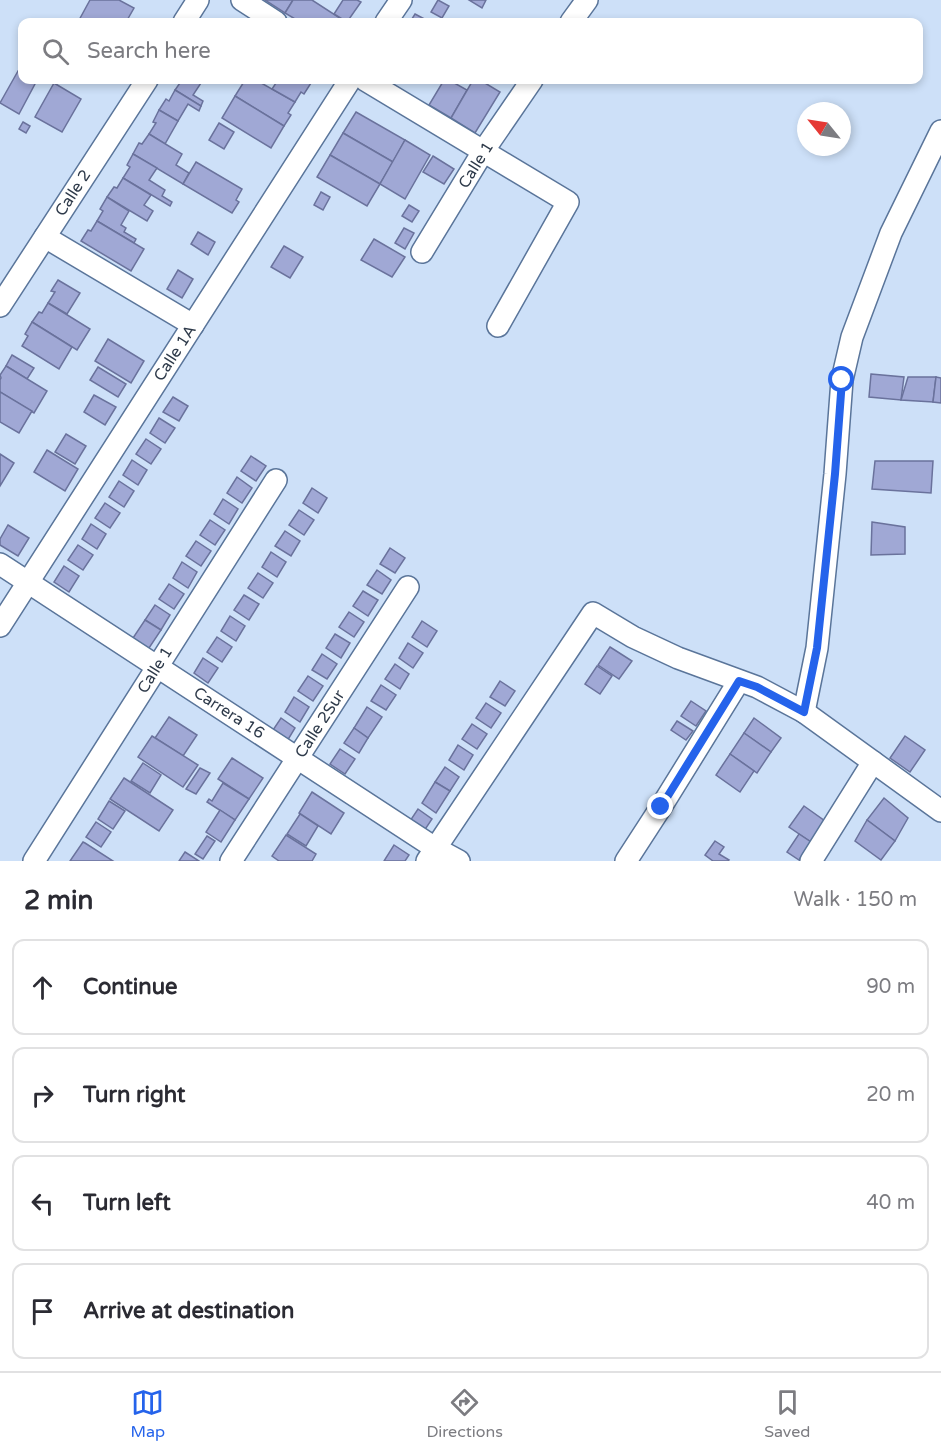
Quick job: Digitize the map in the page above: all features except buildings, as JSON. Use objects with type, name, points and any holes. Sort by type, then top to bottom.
[{"type":"street","points":[[187,18],[198,0]]},
{"type":"street","points":[[242,0],[270,18]]},
{"type":"street","points":[[389,18],[401,0]]},
{"type":"street","points":[[574,18],[587,0]]},
{"type":"street","name":"Calle 2","points":[[0,306],[144,84]]},
{"type":"street","name":"Calle 1A","points":[[0,626],[347,84]]},
{"type":"street","points":[[372,84],[568,202],[498,326]]},
{"type":"street","name":"Calle 1","points":[[422,252],[483,150],[529,84]]},
{"type":"street","points":[[804,712],[817,648],[842,380],[852,337],[891,232],[941,131]]},
{"type":"street","points":[[45,237],[193,325]]},
{"type":"street","name":"Calle 1","points":[[34,861],[276,480]]},
{"type":"street","name":"Carrera 16","points":[[0,564],[298,758],[431,854],[459,861]]},
{"type":"street","name":"Calle 2Sur","points":[[231,861],[408,587]]},
{"type":"street","points":[[431,854],[593,613],[633,637],[678,658],[757,687],[804,712],[941,811]]},
{"type":"street","points":[[626,861],[739,681]]},
{"type":"street","points":[[811,861],[873,762]]},
{"type":"route","points":[[661,807],[739,681],[757,687],[804,712],[817,648],[842,380]]}]
